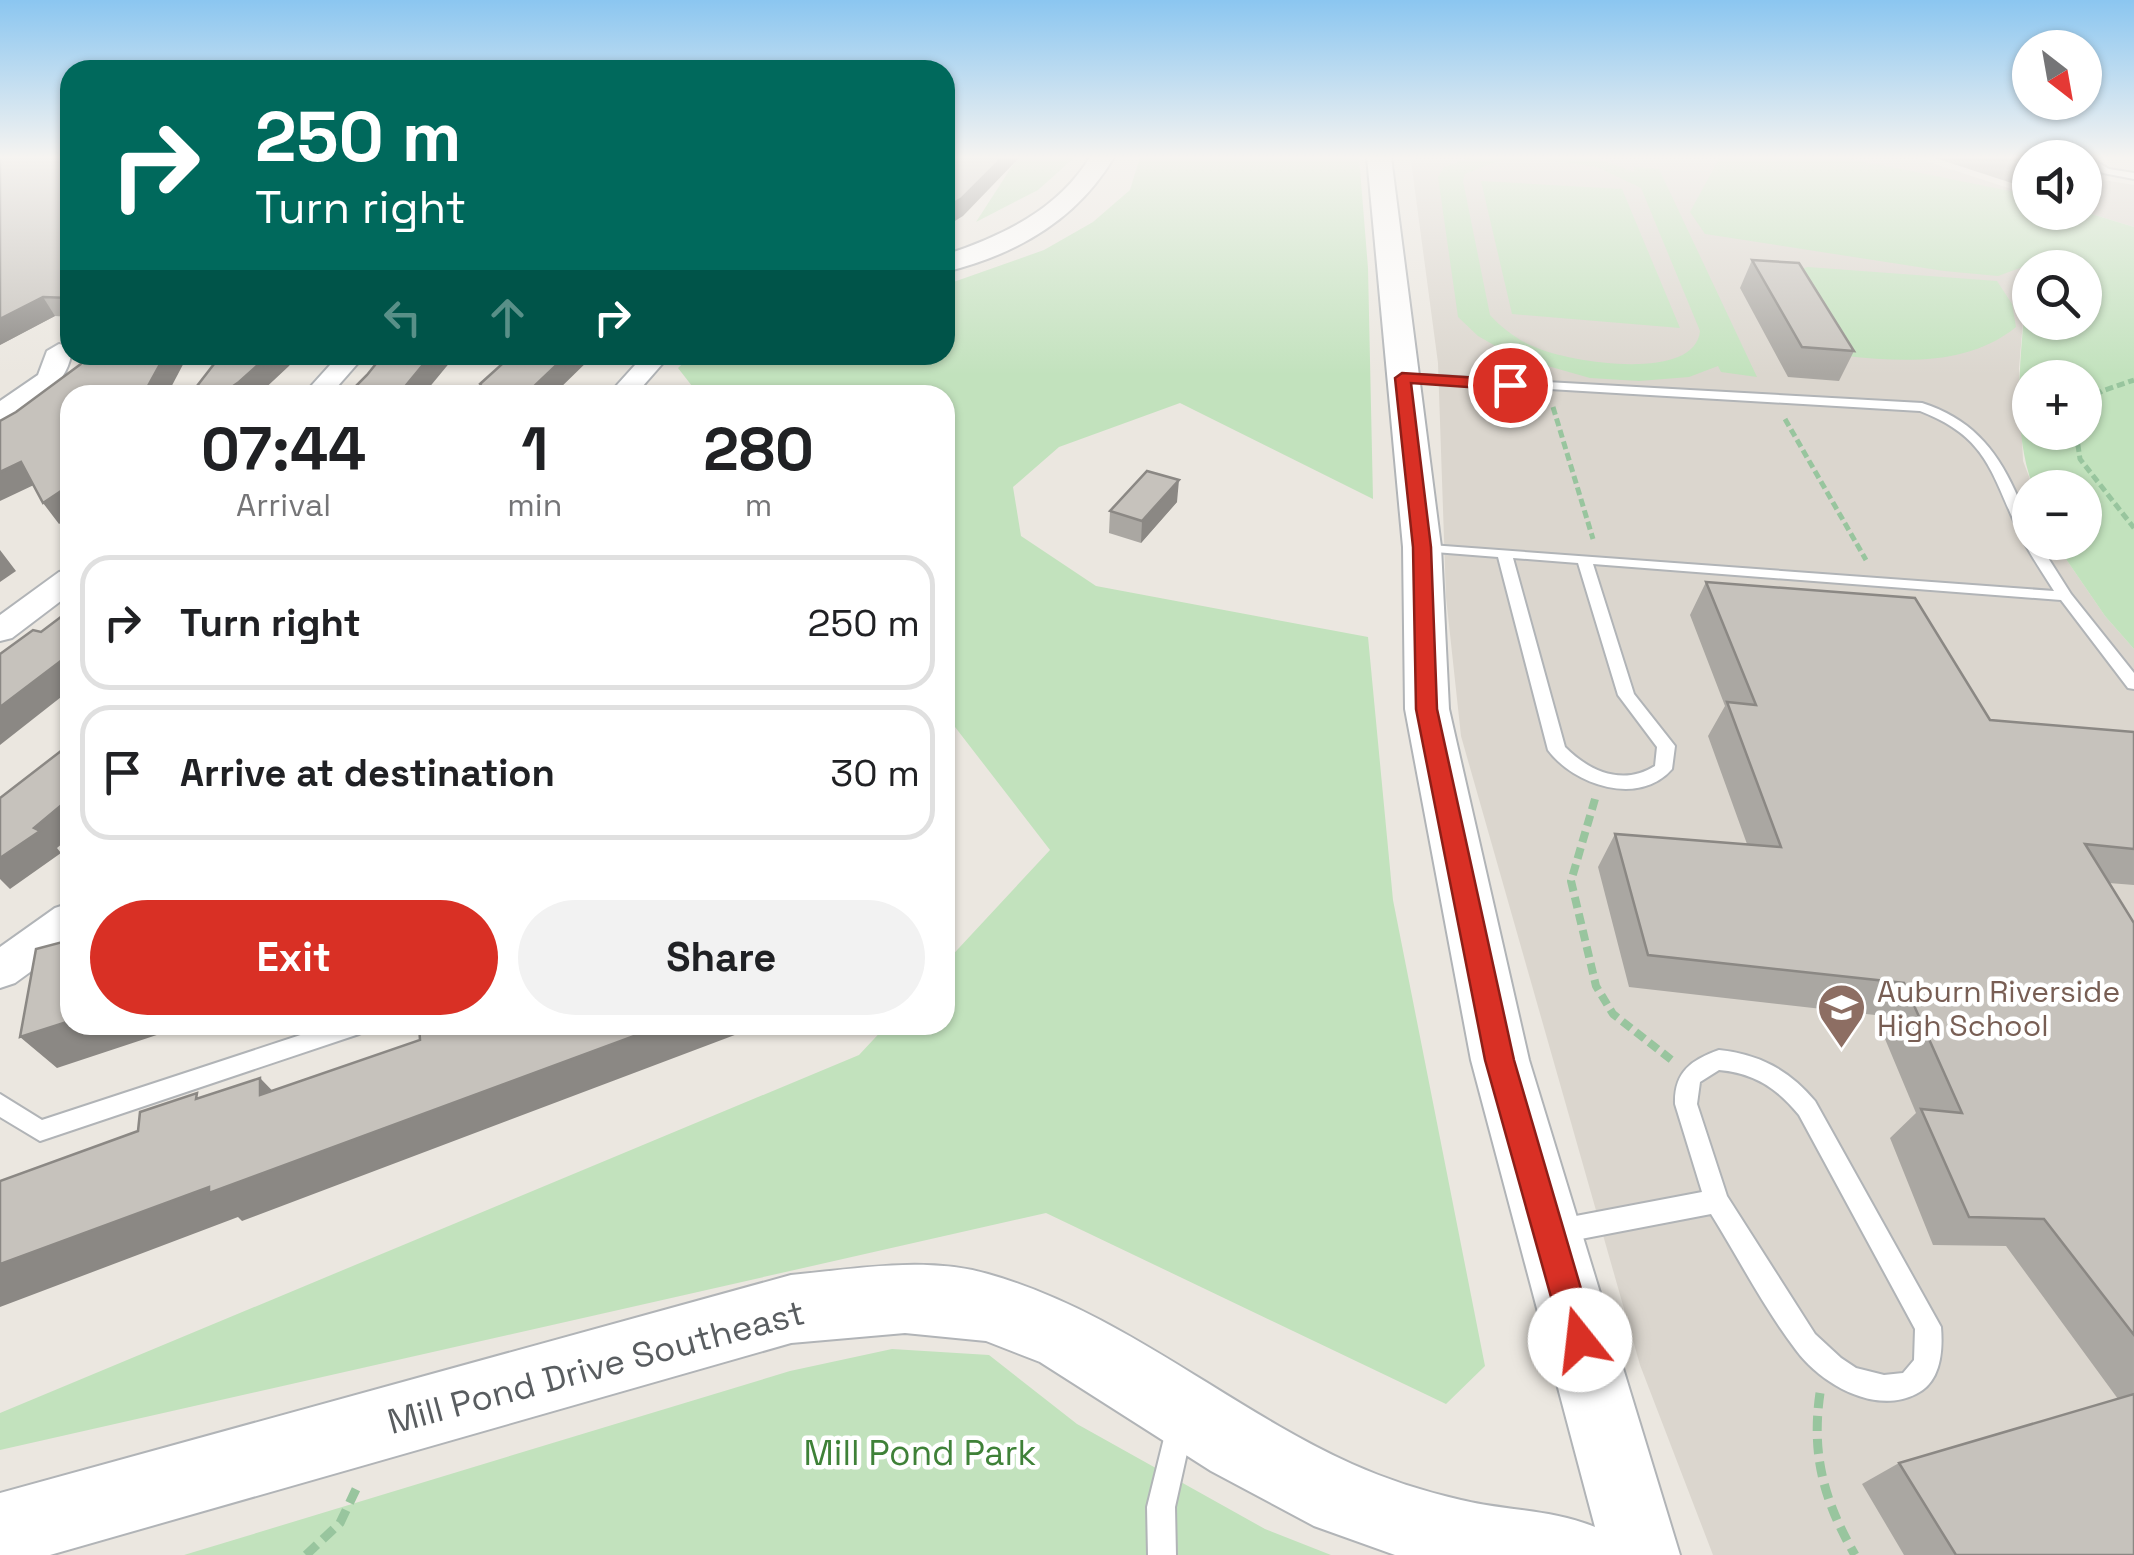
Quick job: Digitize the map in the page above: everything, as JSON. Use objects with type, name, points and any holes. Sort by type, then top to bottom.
[{"type":"street","points":[[955,260],[1026,230]]},
{"type":"street","points":[[1387,230],[1422,547],[1427,709],[1500,1060],[1641,1555]]},
{"type":"street","points":[[0,412],[52,376],[58,366],[59,351]]},
{"type":"street","points":[[326,385],[344,365]]},
{"type":"street","points":[[630,385],[649,365]]},
{"type":"street","points":[[0,632],[60,587]]},
{"type":"street","points":[[0,970],[60,927]]},
{"type":"street","name":"Mill Pond Drive Southeast","points":[[0,1532],[792,1309],[905,1300],[986,1307],[1062,1336],[1237,1445],[1341,1499],[1461,1538],[1568,1555]]},
{"type":"lane","points":[[1402,378],[1922,407],[1969,426],[2012,494]]},
{"type":"lane","points":[[1422,547],[2065,596]]},
{"type":"lane","points":[[1504,553],[1557,750],[1568,762],[1601,779],[1638,782],[1663,769],[1666,746],[1626,694],[1592,560]]},
{"type":"lane","points":[[2042,560],[2065,596],[2134,684]]},
{"type":"lane","points":[[0,1104],[40,1131],[329,1035]]},
{"type":"lane","points":[[1718,1060],[1738,1061],[1768,1072],[1794,1092],[1928,1327],[1932,1348],[1928,1368],[1916,1382],[1896,1388],[1874,1387],[1848,1378],[1806,1343],[1717,1201],[1686,1104],[1685,1088],[1691,1074],[1718,1060]]},
{"type":"lane","points":[[1549,1233],[1717,1201]]},
{"type":"lane","points":[[1162,1555],[1161,1507],[1184,1411]]},
{"type":"path","points":[[2102,391],[2134,380]]},
{"type":"path","points":[[1546,387],[1592,560]]},
{"type":"path","points":[[1774,400],[1879,582]]},
{"type":"path","points":[[2079,450],[2080,459],[2134,528]]},
{"type":"path","points":[[1601,779],[1571,881],[1596,986],[1625,1026],[1691,1074]]},
{"type":"path","points":[[1825,1362],[1814,1428],[1815,1462],[1822,1492],[1855,1555]]},
{"type":"path","points":[[306,1555],[340,1522],[386,1423]]},
{"type":"shaded area","name":"Auburn Riverside High School","points":[[1420,230],[2031,230],[2029,250],[2012,250],[2012,340],[2021,340],[2020,360],[2012,360],[2012,450],[2023,450],[2026,470],[2012,470],[2012,560],[2067,560],[2105,616],[2134,649],[2134,1555],[1713,1555],[1640,1365],[1461,736],[1446,597],[1438,363]]},
{"type":"green space","points":[[1080,230],[1365,230],[1373,499],[1180,403],[1059,447],[1013,487],[1021,536],[1096,586],[1368,637],[1393,900],[1485,1366],[1446,1404],[1046,1213],[0,1450],[0,1413],[859,1055],[878,1035],[955,1035],[955,952],[1050,850],[955,727],[955,385],[691,385],[678,368],[955,365],[955,281],[1044,250]]},
{"type":"green space","points":[[1446,230],[1473,230],[1490,315],[1510,333],[1551,353],[1600,362],[1654,363],[1677,358],[1693,347],[1700,331],[1658,230],[1688,230],[1757,377],[1721,372],[1718,366],[1689,377],[1639,381],[1590,378],[1513,356],[1478,336],[1458,317]]},
{"type":"green space","points":[[1492,230],[1639,230],[1680,328],[1512,314]]},
{"type":"green space","points":[[1702,230],[2134,230],[2134,649],[2105,616],[2067,560],[2102,560],[2102,470],[2028,470],[2023,450],[2102,450],[2102,360],[2021,360],[2023,340],[2102,340],[2102,250],[2012,250],[2012,271],[1998,276],[1705,234]]},
{"type":"green space","points":[[1808,267],[1997,281],[2012,304],[2012,330],[1997,340],[1956,355],[1913,360],[1846,356],[1795,270]]},
{"type":"green space","name":"Mill Pond Park","points":[[892,1349],[989,1355],[1077,1424],[1265,1529],[1331,1555],[184,1555],[790,1371]]},
{"type":"building","points":[[0,230],[60,230],[60,298],[43,297],[0,319]]},
{"type":"building","points":[[1752,260],[1799,263],[1854,351],[1802,347]]},
{"type":"building","points":[[79,365],[160,365],[148,385],[60,385],[60,492],[43,503],[21,462],[0,472],[0,421]]},
{"type":"building","points":[[213,365],[258,365],[235,385],[198,385]]},
{"type":"building","points":[[375,365],[423,365],[406,385],[357,385]]},
{"type":"building","points":[[501,365],[556,365],[536,385],[480,384]]},
{"type":"building","points":[[1147,471],[1179,480],[1142,521],[1110,511]]},
{"type":"building","points":[[1706,582],[1915,598],[1990,720],[2134,732],[2134,849],[2085,844],[2134,923],[2134,1335],[2044,1219],[1969,1217],[1921,1109],[1962,1113],[1904,983],[1648,955],[1615,834],[1781,847],[1727,702],[1756,705]]},
{"type":"building","points":[[60,618],[60,662],[0,707],[0,654],[33,630],[41,632]]},
{"type":"building","points":[[60,752],[60,806],[34,828],[40,831],[0,858],[0,798]]},
{"type":"building","points":[[60,943],[60,1024],[20,1037],[36,949]]},
{"type":"building","points":[[420,1035],[637,1035],[209,1193],[209,1187],[0,1264],[0,1181],[138,1131],[140,1112],[260,1078],[260,1095],[420,1040]]},
{"type":"building","points":[[2134,1394],[2134,1555],[1956,1555],[1899,1463]]},
{"type":"place","name":"Auburn Riverside High School","points":[[1842,1050]]},
{"type":"route","points":[[1510,385],[1402,378],[1422,547],[1427,709],[1500,1060],[1580,1340]]}]
